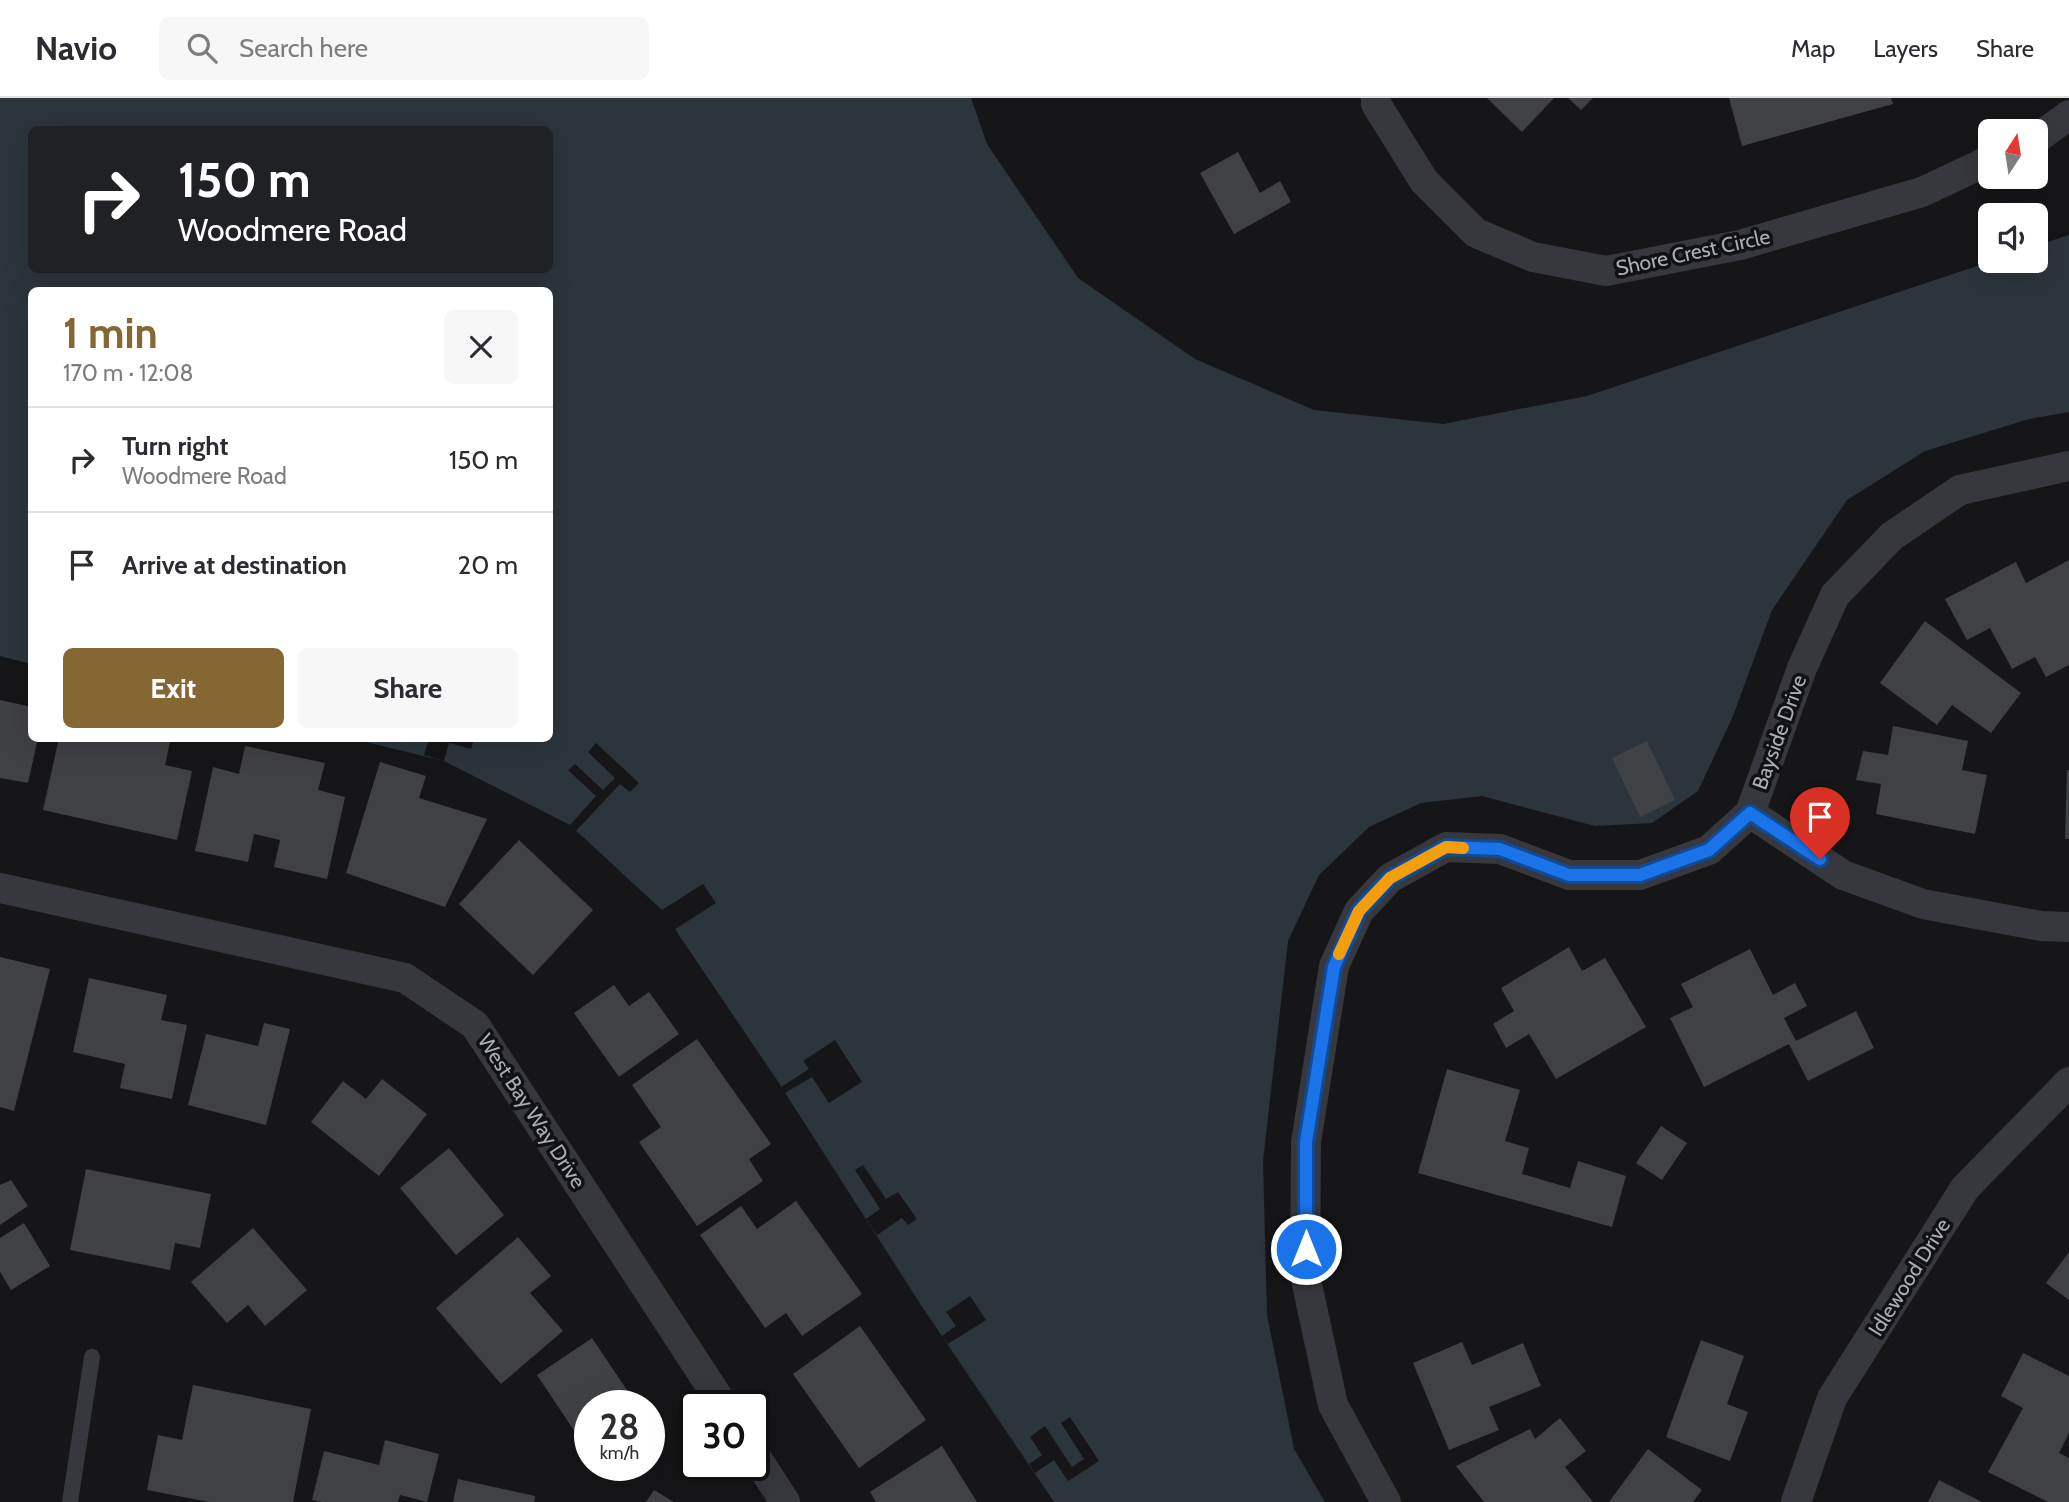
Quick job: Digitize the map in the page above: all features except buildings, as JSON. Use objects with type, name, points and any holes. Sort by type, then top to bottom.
[{"type":"street","name":"Shore Crest Circle","points":[[1376,98],[1376,104],[1424,181],[1476,233],[1533,257],[1606,271],[1740,245],[1922,192],[1978,166]]},
{"type":"street","points":[[2048,130],[2069,115]]},
{"type":"street","name":"Bayside Drive","points":[[1386,1502],[1333,1405],[1305,1275],[1306,1142],[1334,967],[1359,911],[1390,878],[1446,847],[1500,849],[1569,875],[1640,875],[1709,850],[1750,813],[1802,668],[1835,595],[1892,536],[1961,490],[2069,466]]},
{"type":"street","points":[[1750,813],[1843,875],[1912,900],[2041,926],[2069,927]]},
{"type":"street","name":"West Bay Way Drive","points":[[0,888],[405,978],[475,1025],[713,1390]]},
{"type":"street","name":"Idlewood Drive","points":[[1796,1502],[1832,1398],[1965,1188],[2069,1082]]},
{"type":"street","points":[[770,1479],[785,1502]]},
{"type":"lane","points":[[70,1502],[92,1357]]},
{"type":"shaded area","points":[[0,98],[971,98],[987,144],[1078,278],[1195,359],[1314,410],[1443,424],[1587,396],[1978,266],[1978,273],[2048,273],[2048,242],[2069,235],[2069,412],[2029,419],[1925,451],[1847,500],[1772,610],[1733,716],[1698,791],[1652,823],[1595,826],[1482,796],[1421,803],[1369,827],[1319,875],[1288,941],[1263,1161],[1267,1315],[1294,1449],[1325,1502],[1054,1502],[921,1305],[775,1077],[662,910],[570,825],[444,761],[365,742],[553,742],[553,287],[28,287],[28,663],[0,656]]},
{"type":"pier","points":[[428,742],[473,742],[471,749],[449,743],[444,761],[424,755]]},
{"type":"pier","points":[[596,743],[639,783],[630,792],[620,784],[576,831],[570,825],[596,796],[568,770],[575,764],[603,790],[615,778],[588,752]]},
{"type":"pier","points":[[703,884],[716,903],[674,930],[662,910]]},
{"type":"pier","points":[[835,1040],[862,1082],[829,1103],[812,1077],[785,1093],[781,1087],[809,1069],[803,1061]]},
{"type":"pier","points":[[863,1165],[886,1199],[898,1192],[917,1219],[908,1225],[902,1218],[877,1235],[866,1219],[880,1209],[855,1170]]},
{"type":"pier","points":[[970,1296],[986,1320],[948,1344],[942,1336],[956,1326],[946,1312]]},
{"type":"pier","points":[[1070,1417],[1099,1461],[1068,1481],[1054,1460],[1035,1473],[1029,1464],[1042,1455],[1030,1437],[1045,1426],[1072,1467],[1084,1459],[1061,1423]]},
{"type":"slow traffic","points":[[1339,954],[1359,911],[1390,878],[1446,847],[1463,848]]},
{"type":"route","points":[[1306,1249],[1306,1142],[1334,967],[1359,911],[1390,878],[1446,847],[1500,849],[1569,875],[1640,875],[1709,850],[1750,813],[1820,859]]}]
